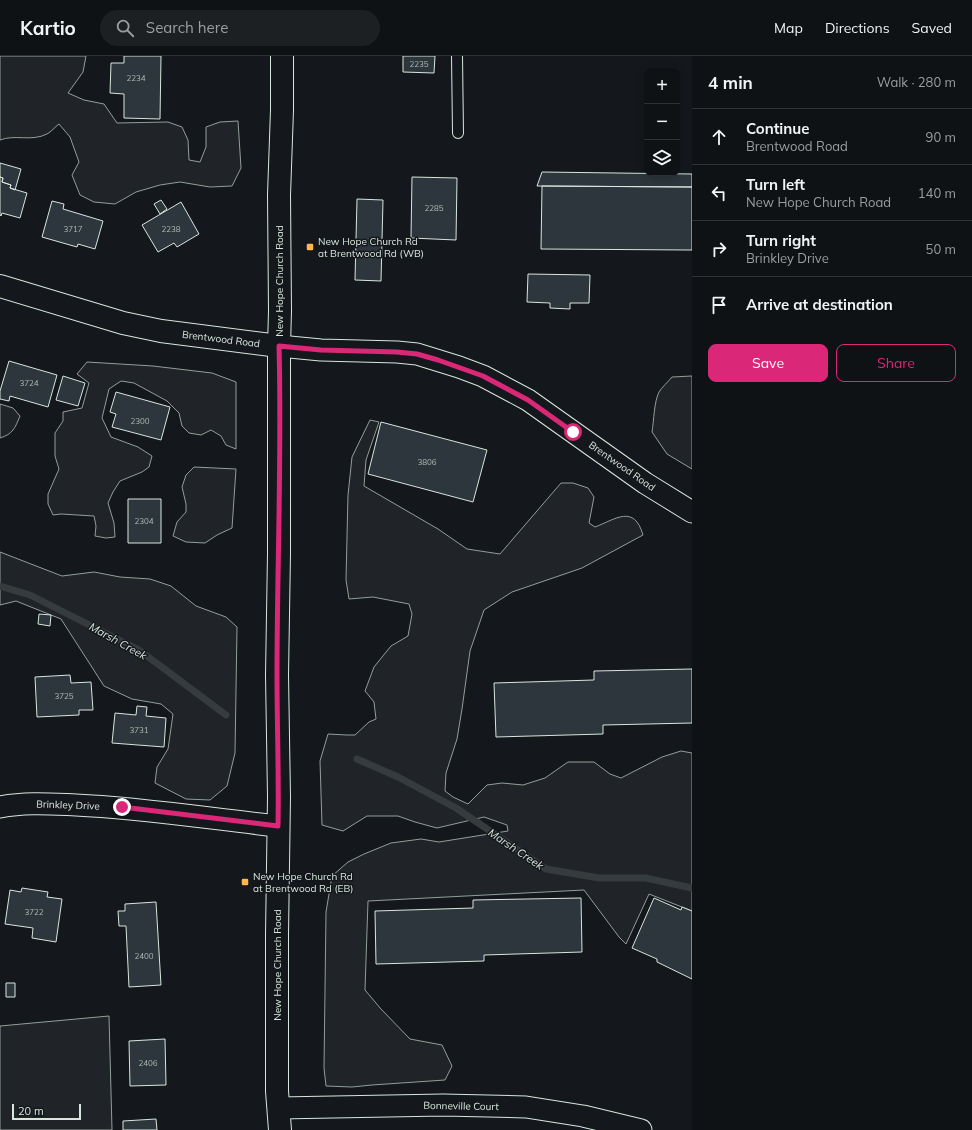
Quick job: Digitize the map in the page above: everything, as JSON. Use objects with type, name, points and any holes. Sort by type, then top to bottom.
[{"type":"main road","name":"New Hope Church Road","points":[[280,1130],[278,1091],[277,675],[280,312],[279,195],[282,56]]},
{"type":"main road","name":"Brentwood Road","points":[[0,286],[123,323],[161,331],[279,346]]},
{"type":"street","name":"Brentwood Road","points":[[279,346],[321,350],[417,354],[483,376],[528,400],[645,483],[692,512]]},
{"type":"street","name":"Brinkley Drive","points":[[0,806],[12,804],[59,804],[122,807],[278,826]]},
{"type":"street","name":"Bonneville Court","points":[[279,1108],[443,1105],[526,1107],[583,1116],[641,1130]]},
{"type":"lane","points":[[457,56],[458,133]]},
{"type":"shaded area","points":[[0,56],[86,56],[83,72],[68,93],[84,100],[104,104],[117,123],[168,122],[182,127],[188,140],[189,160],[200,162],[206,147],[206,127],[220,122],[238,121],[241,168],[232,186],[210,187],[180,182],[160,185],[136,192],[115,204],[94,202],[80,195],[72,175],[79,162],[70,137],[59,124],[48,133],[41,136],[29,138],[6,138],[0,140]]},
{"type":"shaded area","points":[[87,362],[153,366],[212,373],[236,382],[236,449],[226,445],[221,436],[211,430],[201,435],[189,433],[182,426],[179,413],[167,401],[134,383],[121,381],[109,389],[102,418],[111,437],[138,447],[152,456],[149,467],[142,472],[120,481],[113,492],[108,503],[114,523],[115,537],[106,538],[95,536],[96,526],[94,516],[53,515],[48,504],[48,494],[59,469],[55,456],[55,433],[63,421],[63,412],[82,408],[89,383],[77,374]]},
{"type":"shaded area","points":[[692,376],[692,469],[667,454],[652,432],[654,411],[657,396],[660,390],[672,377]]},
{"type":"shaded area","points":[[0,404],[13,408],[20,416],[13,430],[8,435],[0,438]]},
{"type":"shaded area","points":[[370,420],[379,422],[366,460],[364,486],[438,529],[467,549],[500,554],[561,483],[573,483],[588,488],[594,497],[589,523],[595,527],[624,516],[635,520],[639,525],[643,535],[582,568],[512,592],[484,610],[470,651],[457,739],[446,773],[445,791],[453,797],[468,804],[487,785],[502,783],[523,785],[545,778],[568,762],[594,762],[610,774],[621,778],[662,757],[681,751],[692,753],[692,911],[649,894],[626,944],[619,937],[584,890],[368,901],[365,990],[410,1039],[442,1045],[452,1066],[445,1080],[352,1087],[326,1086],[324,1068],[326,912],[332,876],[348,862],[391,843],[421,839],[439,842],[508,831],[507,825],[484,817],[437,828],[398,816],[367,816],[343,831],[322,825],[320,761],[328,734],[355,735],[369,722],[376,719],[374,702],[365,691],[374,667],[391,646],[408,636],[412,614],[409,604],[373,597],[349,599],[346,580],[348,495],[352,457]]},
{"type":"shaded area","points":[[194,467],[236,469],[232,528],[205,543],[186,542],[173,536],[177,522],[186,512],[186,504],[182,487],[186,475]]},
{"type":"shaded area","points":[[0,552],[62,576],[94,572],[120,577],[150,579],[171,586],[196,606],[226,617],[237,627],[235,753],[227,786],[210,800],[186,799],[155,783],[157,767],[168,749],[173,714],[161,704],[132,699],[104,686],[61,619],[16,601],[0,605]]},
{"type":"shaded area","points":[[109,1016],[112,1130],[0,1130],[0,1026]]},
{"type":"building","points":[[124,56],[161,56],[160,119],[124,118],[124,94],[110,93],[111,63],[124,63]]},
{"type":"building","points":[[403,56],[435,56],[434,73],[403,72]]},
{"type":"building","points":[[0,163],[21,169],[15,190],[10,188],[11,185],[2,182],[3,178],[0,177]]},
{"type":"building","points":[[542,172],[644,173],[644,176],[680,176],[680,174],[692,174],[692,187],[537,186]]},
{"type":"building","points":[[0,177],[3,178],[2,182],[11,185],[10,188],[27,193],[20,218],[2,213],[1,216],[0,215]]},
{"type":"building","points":[[412,177],[457,178],[456,240],[411,238]]},
{"type":"building","points":[[542,186],[692,187],[692,250],[541,249]]},
{"type":"building","points":[[357,199],[383,200],[381,281],[355,280]]},
{"type":"building","points":[[161,200],[167,209],[160,214],[154,204]]},
{"type":"building","points":[[52,201],[64,204],[63,209],[103,221],[95,249],[78,244],[77,247],[42,237]]},
{"type":"building","points":[[181,202],[199,234],[177,247],[174,243],[158,252],[142,225]]},
{"type":"building","points":[[528,274],[590,275],[589,303],[570,303],[570,309],[550,308],[550,303],[527,302]]},
{"type":"building","points":[[9,361],[57,375],[48,407],[10,396],[9,401],[0,399],[0,391]]},
{"type":"building","points":[[63,376],[85,383],[78,406],[56,400]]},
{"type":"building","points":[[116,392],[170,407],[161,440],[112,427],[116,414],[110,412]]},
{"type":"building","points":[[381,422],[487,450],[473,502],[368,474]]},
{"type":"building","points":[[128,499],[161,499],[161,543],[128,543]]},
{"type":"building","points":[[39,614],[51,615],[50,626],[38,624]]},
{"type":"building","points":[[692,669],[692,723],[603,725],[603,734],[496,737],[494,683],[594,680],[594,671]]},
{"type":"building","points":[[70,675],[71,683],[91,682],[93,710],[79,710],[79,715],[37,717],[35,677]]},
{"type":"building","points":[[137,706],[147,707],[146,716],[166,718],[164,747],[112,743],[115,713],[136,715]]},
{"type":"building","points":[[22,888],[48,892],[47,897],[62,899],[56,942],[32,938],[33,928],[5,924],[10,890],[21,892]]},
{"type":"building","points":[[581,898],[582,952],[484,955],[484,961],[376,964],[375,911],[473,908],[473,900]]},
{"type":"building","points":[[654,898],[681,910],[682,907],[692,911],[692,979],[657,962],[657,959],[632,948]]},
{"type":"building","points":[[156,902],[161,985],[129,987],[126,926],[119,926],[118,911],[125,911],[125,904]]},
{"type":"building","points":[[6,983],[15,983],[15,997],[6,997]]},
{"type":"building","points":[[165,1039],[166,1085],[130,1086],[129,1041]]},
{"type":"building","points":[[156,1119],[157,1130],[123,1130],[123,1121]]},
{"type":"waterway","name":"Marsh Creek","points":[[0,586],[30,595],[139,650],[226,715]]},
{"type":"waterway","name":"Marsh Creek","points":[[357,759],[398,777],[456,808],[546,869],[599,878],[646,878],[692,888]]},
{"type":"place","name":"New Hope Church Rd at Brentwood Rd (WB)","points":[[310,247]]},
{"type":"place","name":"New Hope Church Rd at Brentwood Rd (EB)","points":[[245,882]]},
{"type":"route","points":[[122,807],[278,826],[277,675],[279,553],[279,346],[321,350],[397,352],[417,354],[438,360],[483,376],[528,400],[573,432]]}]
